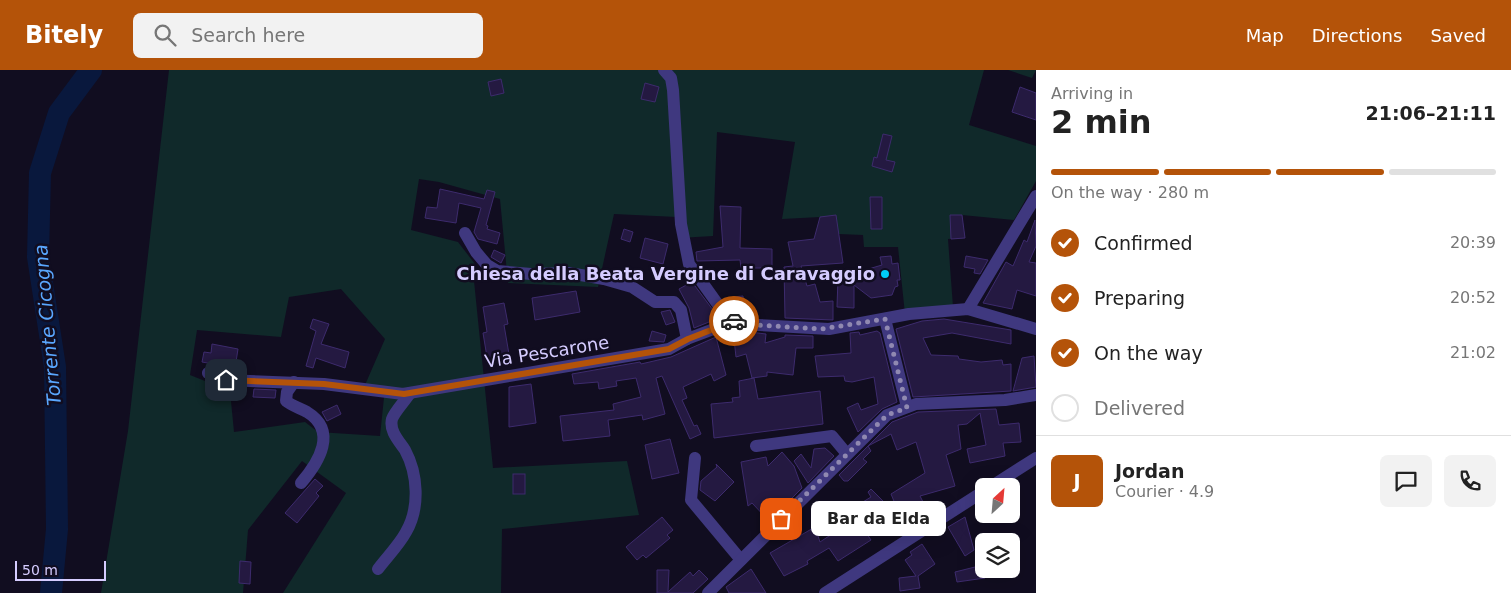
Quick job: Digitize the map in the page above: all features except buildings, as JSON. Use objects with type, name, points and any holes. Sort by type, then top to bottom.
[{"type":"street","points":[[664,70],[671,78],[673,90],[681,224],[689,264],[719,306],[740,324],[821,329],[909,314],[968,310],[1036,329]]},
{"type":"street","points":[[968,310],[1036,196]]},
{"type":"street","points":[[465,232],[476,252],[487,265],[497,271],[531,274],[569,273],[595,277],[632,287],[656,302],[674,302],[681,310],[688,339]]},
{"type":"street","name":"Via Pescarone","points":[[208,372],[226,380],[294,382],[410,393],[453,387],[495,377],[567,368],[669,349],[688,339],[736,320]]},
{"type":"street","points":[[880,320],[907,408]]},
{"type":"street","points":[[294,382],[287,392],[286,401],[312,416],[324,432],[322,452],[314,467],[301,483]]},
{"type":"street","points":[[378,569],[407,532],[414,509],[416,491],[413,473],[406,452],[394,434],[392,419],[410,393]]},
{"type":"street","points":[[708,593],[887,415],[916,404],[1005,400],[1036,395]]},
{"type":"street","points":[[756,446],[832,436],[847,454]]},
{"type":"street","points":[[695,458],[691,500],[741,560]]},
{"type":"street","points":[[1005,478],[1036,458]]},
{"type":"street","points":[[825,593],[975,498]]},
{"type":"green space","points":[[169,70],[984,70],[969,125],[1036,146],[1036,181],[1014,220],[962,215],[965,238],[948,239],[953,307],[905,314],[898,247],[864,247],[863,235],[839,234],[820,217],[782,219],[795,142],[717,132],[713,236],[679,238],[677,217],[614,214],[598,287],[508,283],[500,199],[439,182],[419,179],[411,230],[458,242],[475,264],[474,281],[493,468],[627,461],[639,515],[502,529],[501,593],[283,593],[346,493],[302,461],[248,530],[243,593],[101,593],[128,431]],"holes":[[[341,289],[385,339],[365,385],[385,388],[380,436],[318,432],[305,422],[234,432],[230,391],[190,375],[197,330],[281,337],[289,297]]]},
{"type":"green space","points":[[1008,70],[1036,70],[1032,78]]},
{"type":"waterway","name":"Torrente Cicogna","points":[[51,593],[57,529],[55,367],[38,257],[40,173],[59,113],[91,70]]},
{"type":"way so far","points":[[734,321],[736,320],[740,324],[829,329],[885,319],[907,408],[887,415],[781,519]]},
{"type":"place","name":"Chiesa della Beata Vergine di Caravaggio","points":[[885,274]]},
{"type":"place","name":"Bar da Elda","points":[[781,519]]},
{"type":"route","points":[[226,380],[324,384],[404,394],[453,387],[542,369],[567,368],[669,349],[688,339],[734,321]]}]
